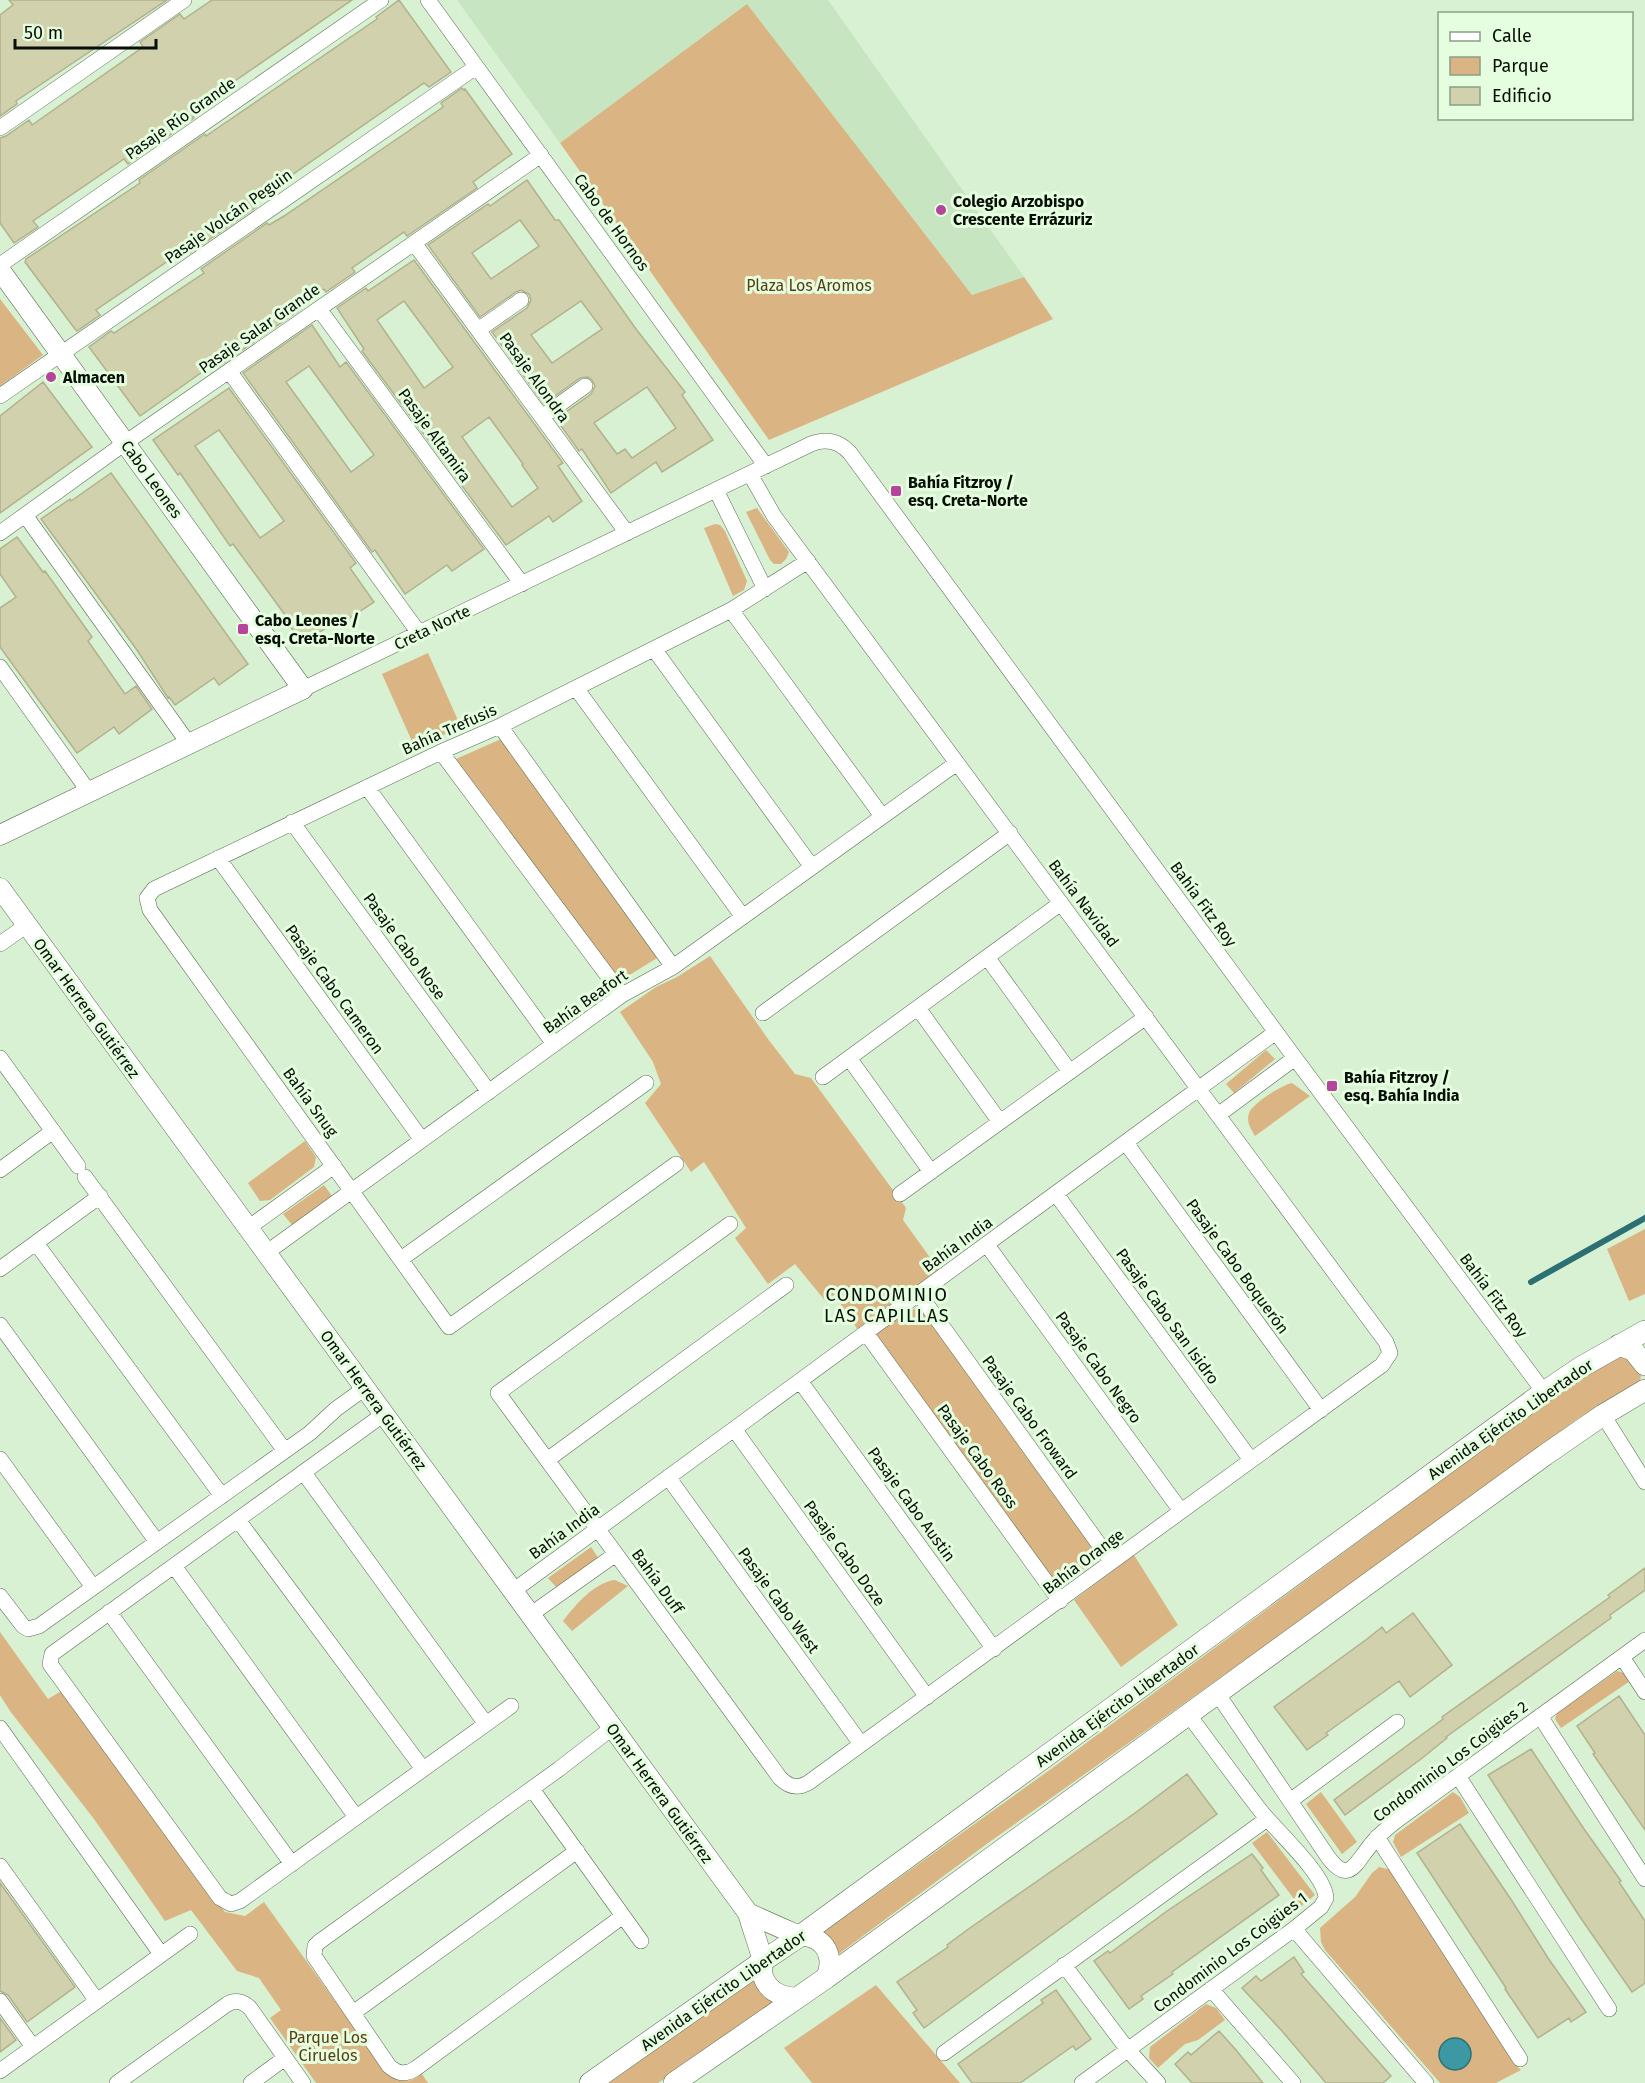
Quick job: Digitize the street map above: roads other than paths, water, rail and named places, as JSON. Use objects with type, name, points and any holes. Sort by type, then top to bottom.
[{"type":"main road","name":"Avenida Ejército Libertador","points":[[590,2083],[763,1960],[801,1936],[1544,1392],[1645,1331]]},
{"type":"main road","points":[[1619,1345],[1633,1350],[1645,1365]]},
{"type":"main road","points":[[674,2083],[826,1978],[1545,1455],[1645,1389]]},
{"type":"street","points":[[0,128],[184,0]]},
{"type":"street","name":"Pasaje Río Grande","points":[[0,265],[381,0]]},
{"type":"street","name":"Cabo de Hornos","points":[[428,0],[766,466]]},
{"type":"street","name":"Pasaje Volcán Peguin","points":[[0,396],[476,67]]},
{"type":"street","name":"Pasaje Salar Grande","points":[[0,533],[125,443],[540,155]]},
{"type":"street","name":"Pasaje Alondra","points":[[414,243],[627,533]]},
{"type":"street","name":"Cabo Leones","points":[[0,270],[303,689]]},
{"type":"street","points":[[478,330],[521,300]]},
{"type":"street","name":"Pasaje Altamira","points":[[319,309],[522,584]]},
{"type":"street","points":[[229,371],[419,633]]},
{"type":"street","points":[[542,417],[585,386]]},
{"type":"street","name":"Creta Norte","points":[[0,835],[818,441],[833,441]]},
{"type":"street","name":"Bahía Fitz Roy","points":[[833,441],[850,453],[1544,1392]]},
{"type":"street","name":"Bahía Navidad","points":[[750,474],[767,506],[1386,1342],[1390,1353]]},
{"type":"street","points":[[716,490],[765,589]]},
{"type":"street","points":[[25,515],[189,744]]},
{"type":"street","name":"Bahía Trefusis","points":[[147,898],[154,889],[500,726],[732,610],[808,561]]},
{"type":"street","points":[[732,610],[882,816]]},
{"type":"street","points":[[654,649],[812,867]]},
{"type":"street","points":[[0,668],[89,792]]},
{"type":"street","points":[[576,688],[743,916]]},
{"type":"street","points":[[500,726],[673,968]]},
{"type":"street","points":[[441,752],[622,995]]},
{"type":"street","name":"Bahía Beafort","points":[[266,1253],[622,995],[673,968],[957,762]]},
{"type":"street","points":[[367,787],[554,1044]]},
{"type":"street","name":"Pasaje Cabo Nose","points":[[292,822],[489,1092]]},
{"type":"street","points":[[762,1013],[1010,833]]},
{"type":"street","name":"Pasaje Cabo Cameron","points":[[218,858],[422,1140]]},
{"type":"street","name":"Omar Herrera Gutiérrez","points":[[0,888],[748,1912],[763,1960],[764,1980],[769,1988],[777,1994],[797,1998]]},
{"type":"street","name":"Bahía Snug","points":[[147,898],[150,910],[449,1327],[675,1164]]},
{"type":"street","points":[[823,1077],[1061,903]]},
{"type":"street","points":[[0,944],[27,925]]},
{"type":"street","points":[[987,957],[1070,1072]]},
{"type":"street","points":[[918,1008],[1000,1122]]},
{"type":"street","points":[[900,1194],[1146,1017]]},
{"type":"street","name":"Bahía India","points":[[513,1591],[1276,1032]]},
{"type":"street","points":[[849,1058],[932,1172]]},
{"type":"street","points":[[1218,1115],[1295,1058]]},
{"type":"street","points":[[2,1067],[53,1131],[285,1451]]},
{"type":"street","points":[[401,1259],[646,1083]]},
{"type":"street","points":[[0,1170],[53,1131]]},
{"type":"street","name":"Pasaje Cabo Boquerón","points":[[1126,1143],[1321,1410]]},
{"type":"street","points":[[248,1228],[334,1166]]},
{"type":"street","name":"Pasaje Cabo San Isidro","points":[[1056,1194],[1251,1460]]},
{"type":"street","points":[[0,1269],[100,1196]]},
{"type":"street","name":"Bahía Duff","points":[[730,1224],[498,1393],[780,1778],[792,1786]]},
{"type":"street","points":[[36,1242],[222,1496]]},
{"type":"street","name":"Pasaje Cabo Negro","points":[[987,1245],[1181,1511]]},
{"type":"street","points":[[547,1460],[786,1285]]},
{"type":"street","name":"Pasaje Cabo Froward","points":[[919,1294],[1112,1561]]},
{"type":"street","points":[[0,1325],[157,1542]]},
{"type":"street","name":"Pasaje Cabo Ross","points":[[866,1333],[1060,1601]]},
{"type":"street","name":"Bahía Orange","points":[[792,1786],[798,1787],[808,1783],[1060,1601],[1386,1362],[1390,1353]]},
{"type":"street","name":"Pasaje Cabo Austin","points":[[800,1381],[994,1648]]},
{"type":"street","points":[[0,1596],[23,1626],[33,1629],[285,1451],[365,1388]]},
{"type":"street","points":[[384,1414],[52,1654],[50,1664],[223,1901],[231,1904],[240,1901],[511,1706]]},
{"type":"street","points":[[1603,1415],[1645,1482]]},
{"type":"street","name":"Pasaje Cabo Doze","points":[[734,1429],[927,1697]]},
{"type":"street","points":[[0,1459],[93,1587]]},
{"type":"street","points":[[304,1473],[486,1724]]},
{"type":"street","name":"Pasaje Cabo West","points":[[668,1477],[861,1744]]},
{"type":"street","points":[[238,1520],[423,1770]]},
{"type":"street","points":[[530,1615],[616,1554]]},
{"type":"street","points":[[174,1566],[356,1817]]},
{"type":"street","points":[[109,1612],[292,1864]]},
{"type":"street","name":"Condominio Los Coigües 2","points":[[1217,1693],[1334,1866],[1342,1870],[1351,1870],[1377,1837],[1396,1821],[1645,1640]]},
{"type":"street","points":[[1622,1657],[1645,1692]]},
{"type":"street","name":"Condominio Los Coigües 1","points":[[1082,2083],[1294,1929],[1321,1907],[1326,1898],[1325,1893],[1295,1849],[1267,1819],[1188,1714]]},
{"type":"street","points":[[1540,1716],[1645,1879]]},
{"type":"street","points":[[1290,1801],[1397,1722]]},
{"type":"street","points":[[0,1728],[161,1954]]},
{"type":"street","points":[[612,1728],[532,1789],[315,1946],[314,1956],[389,2066],[400,2073],[410,2072],[623,1916]]},
{"type":"street","points":[[1458,1776],[1609,2009]]},
{"type":"street","points":[[532,1789],[641,1941]]},
{"type":"street","points":[[944,2053],[1267,1819]]},
{"type":"street","points":[[1377,1837],[1520,2059]]},
{"type":"street","points":[[353,2013],[577,1851]]},
{"type":"street","points":[[0,1866],[97,2001]]},
{"type":"street","name":"Omar Herrera Gutiérrez","points":[[748,1912],[801,1936],[819,1941],[826,1948],[830,1965],[826,1978]]},
{"type":"street","points":[[1294,1929],[1426,2083]]},
{"type":"street","points":[[0,2071],[190,1934]]},
{"type":"street","points":[[1064,1965],[1128,2050],[1158,2083]]},
{"type":"street","points":[[1211,1989],[1293,2083]]},
{"type":"street","points":[[0,2001],[33,2047]]},
{"type":"street","points":[[117,2083],[234,2001],[247,2005],[303,2083]]},
{"type":"street","points":[[250,2083],[285,2058]]},
{"type":"water","points":[[1455,2038],[1466,2043],[1471,2054],[1466,2065],[1455,2070],[1444,2065],[1439,2054],[1444,2043]]},
{"type":"waterway","points":[[1531,1282],[1645,1218]]},
{"type":"place","name":"Colegio Arzobispo Crescente Errázuriz","points":[[941,210]]},
{"type":"place","name":"Almacen","points":[[51,377]]},
{"type":"place","name":"Bahía Fitzroy / esq. Creta-Norte","points":[[896,491]]},
{"type":"place","name":"Cabo Leones / esq. Creta-Norte","points":[[243,629]]},
{"type":"place","name":"Bahía Fitzroy / esq. Bahía India","points":[[1332,1086]]},
{"type":"district","name":"CONDOMINIO LAS CAPILLAS","points":[[887,1305]]},
{"type":"park label","name":"Plaza Los Aromos","points":[[809,285]]},
{"type":"park label","name":"Parque Los Ciruelos","points":[[328,2046]]}]
